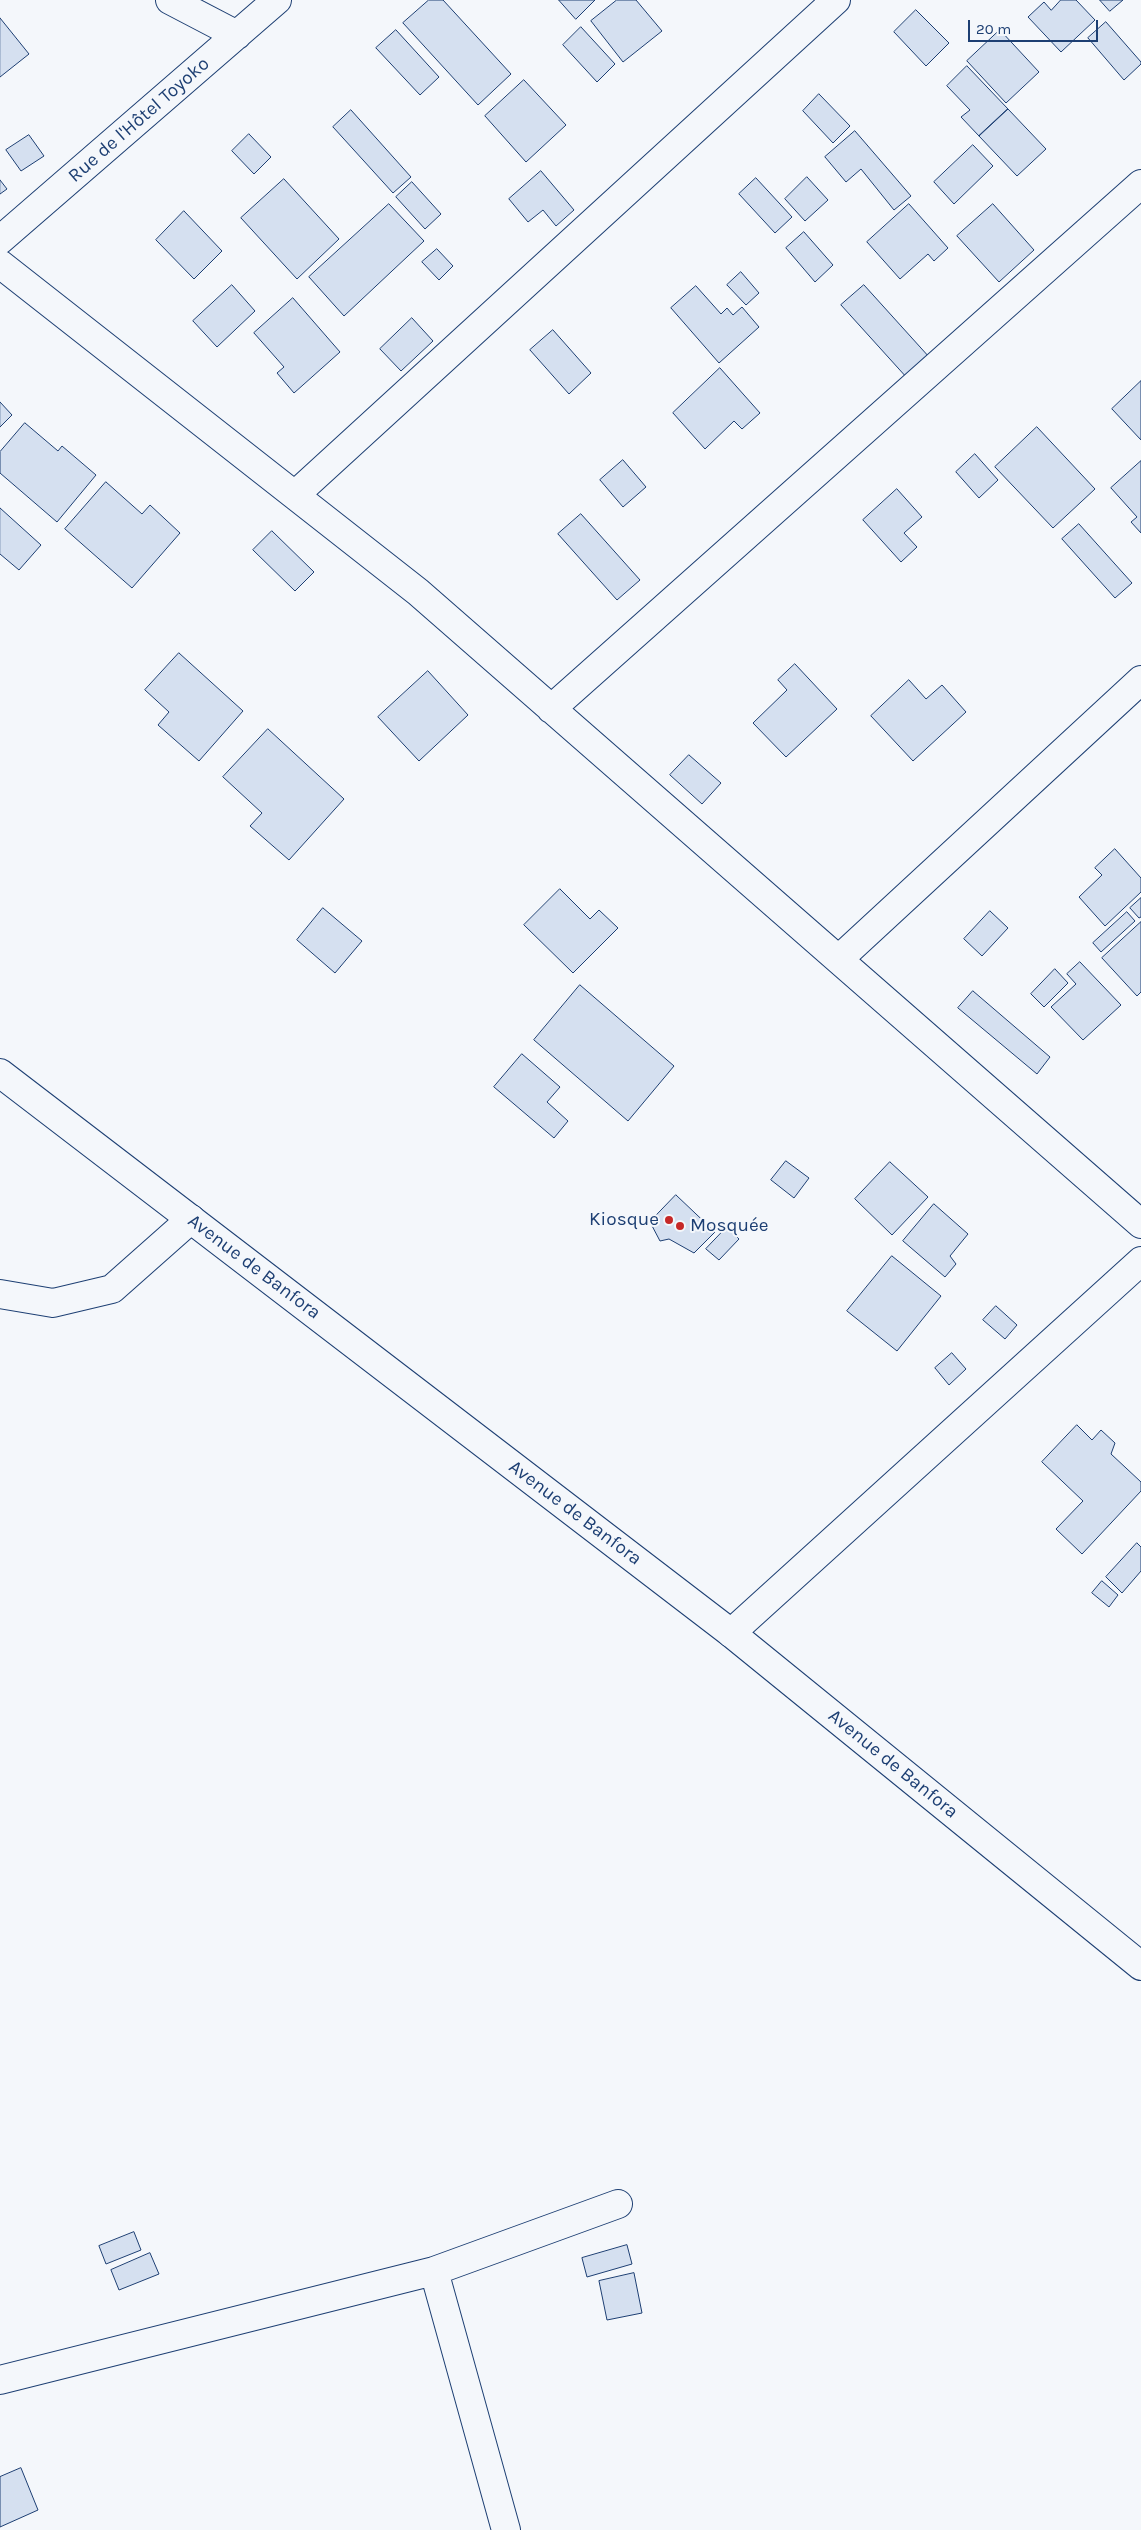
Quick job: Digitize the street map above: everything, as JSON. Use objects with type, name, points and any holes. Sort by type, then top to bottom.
[{"type":"street","points":[[170,0],[237,35]]},
{"type":"street","name":"Rue de l'Hôtel Toyoko","points":[[0,240],[277,0]]},
{"type":"street","points":[[296,494],[836,0]]},
{"type":"street","points":[[551,709],[1141,184]]},
{"type":"street","points":[[0,264],[296,494],[418,592],[1141,1224]]},
{"type":"street","points":[[839,960],[1141,680]]},
{"type":"street","name":"Avenue de Banfora","points":[[0,1073],[731,1633],[1141,1966]]},
{"type":"street","points":[[0,1294],[53,1303],[112,1289],[191,1219]]},
{"type":"street","points":[[731,1633],[1141,1261]]},
{"type":"street","points":[[0,2380],[434,2271],[618,2204]]},
{"type":"street","points":[[434,2271],[506,2530]]},
{"type":"building","points":[[429,0],[443,0],[511,74],[478,105],[403,23]]},
{"type":"building","points":[[559,0],[595,0],[576,19]]},
{"type":"building","points":[[617,0],[636,0],[662,31],[623,62],[591,21]]},
{"type":"building","points":[[1061,0],[1076,0],[1095,20],[1061,52],[1028,17],[1044,2],[1051,10]]},
{"type":"building","points":[[1100,0],[1123,0],[1110,11]]},
{"type":"building","points":[[916,10],[949,43],[926,66],[894,32]]},
{"type":"building","points":[[0,18],[29,54],[0,77]]},
{"type":"building","points":[[1106,22],[1141,62],[1124,80],[1088,38]]},
{"type":"building","points":[[581,27],[615,64],[597,82],[563,45]]},
{"type":"building","points":[[396,30],[439,77],[420,95],[376,48]]},
{"type":"building","points":[[1000,30],[1039,72],[1006,103],[967,61]]},
{"type":"building","points":[[967,66],[1008,109],[979,136],[961,117],[970,110],[947,86]]},
{"type":"building","points":[[524,80],[566,125],[526,162],[485,116]]},
{"type":"building","points":[[819,94],[850,126],[833,143],[803,111]]},
{"type":"building","points":[[1008,109],[1046,149],[1017,176],[979,136]]},
{"type":"building","points":[[351,110],[411,177],[393,193],[333,127]]},
{"type":"building","points":[[855,131],[911,196],[894,210],[861,169],[846,182],[825,157]]},
{"type":"building","points":[[249,134],[271,157],[254,174],[232,151]]},
{"type":"building","points":[[29,135],[44,156],[21,171],[6,150]]},
{"type":"building","points":[[973,145],[993,166],[954,204],[934,182]]},
{"type":"building","points":[[541,171],[574,210],[556,226],[543,210],[528,222],[509,199]]},
{"type":"building","points":[[807,177],[828,200],[805,221],[785,199]]},
{"type":"building","points":[[756,178],[792,217],[775,233],[739,194]]},
{"type":"building","points":[[284,179],[339,239],[297,279],[241,218]]},
{"type":"building","points":[[0,180],[7,189],[0,194]]},
{"type":"building","points":[[412,182],[441,214],[425,229],[396,197]]},
{"type":"building","points":[[389,204],[424,241],[344,316],[309,277]]},
{"type":"building","points":[[909,204],[948,248],[934,261],[928,254],[900,279],[867,242]]},
{"type":"building","points":[[993,204],[1034,250],[999,282],[957,236]]},
{"type":"building","points":[[184,211],[222,251],[194,279],[156,240]]},
{"type":"building","points":[[804,232],[833,265],[815,282],[786,248]]},
{"type":"building","points":[[437,249],[453,266],[439,280],[422,262]]},
{"type":"building","points":[[741,272],[759,293],[746,305],[727,285]]},
{"type":"building","points":[[232,285],[255,311],[217,347],[193,321]]},
{"type":"building","points":[[864,285],[930,358],[908,379],[841,305]]},
{"type":"building","points":[[696,286],[721,314],[727,308],[733,315],[742,307],[759,327],[719,363],[671,308]]},
{"type":"building","points":[[293,298],[340,352],[294,393],[277,373],[284,367],[254,333]]},
{"type":"building","points":[[412,318],[433,341],[401,371],[380,349]]},
{"type":"building","points":[[553,330],[591,373],[569,394],[530,350]]},
{"type":"building","points":[[720,368],[760,413],[742,429],[734,421],[705,449],[673,413]]},
{"type":"building","points":[[1141,381],[1141,440],[1112,409]]},
{"type":"building","points":[[0,402],[12,415],[0,427]]},
{"type":"building","points":[[25,423],[58,451],[62,446],[96,475],[57,522],[0,473],[0,452]]},
{"type":"building","points":[[1037,427],[1095,489],[1053,528],[995,467]]},
{"type":"building","points":[[975,454],[998,480],[979,498],[956,472]]},
{"type":"building","points":[[623,460],[646,487],[623,507],[600,480]]},
{"type":"building","points":[[1141,461],[1141,533],[1131,522],[1137,517],[1111,488]]},
{"type":"building","points":[[106,482],[142,514],[150,505],[180,533],[132,588],[65,529]]},
{"type":"building","points":[[897,489],[922,517],[904,533],[917,547],[901,562],[863,520]]},
{"type":"building","points":[[0,508],[41,545],[19,570],[0,554]]},
{"type":"building","points":[[581,514],[640,580],[617,600],[558,534]]},
{"type":"building","points":[[1079,524],[1132,583],[1115,598],[1062,539]]},
{"type":"building","points":[[272,531],[314,572],[295,591],[253,550]]},
{"type":"building","points":[[179,653],[243,711],[199,761],[158,725],[169,712],[145,690]]},
{"type":"building","points":[[795,664],[837,709],[786,757],[753,723],[787,690],[778,680]]},
{"type":"building","points":[[428,671],[468,715],[419,761],[378,717]]},
{"type":"building","points":[[909,680],[926,699],[942,685],[966,712],[913,761],[871,716]]},
{"type":"building","points":[[268,729],[344,799],[289,860],[250,826],[262,813],[223,777]]},
{"type":"building","points":[[689,755],[721,783],[702,804],[670,775]]},
{"type":"building","points":[[1115,849],[1141,878],[1141,892],[1105,926],[1079,897],[1102,875],[1095,868]]},
{"type":"building","points":[[560,889],[590,919],[599,910],[618,928],[573,973],[524,925]]},
{"type":"building","points":[[1141,898],[1141,917],[1139,918],[1130,908]]},
{"type":"building","points":[[323,908],[362,941],[335,973],[297,940]]},
{"type":"building","points":[[990,911],[1008,928],[982,956],[964,939]]},
{"type":"building","points":[[1127,912],[1135,921],[1101,952],[1093,943]]},
{"type":"building","points":[[1141,922],[1141,992],[1137,996],[1102,958]]},
{"type":"building","points":[[1080,962],[1121,1005],[1083,1040],[1051,1007],[1076,984],[1067,974]]},
{"type":"building","points":[[1055,969],[1068,983],[1044,1007],[1031,994]]},
{"type":"building","points":[[580,985],[674,1066],[628,1121],[534,1040]]},
{"type":"building","points":[[973,991],[1050,1057],[1037,1074],[958,1008]]},
{"type":"building","points":[[522,1054],[560,1087],[547,1102],[568,1121],[554,1138],[494,1087]]},
{"type":"building","points":[[786,1161],[809,1178],[794,1198],[771,1180]]},
{"type":"building","points":[[890,1162],[928,1197],[892,1235],[855,1199]]},
{"type":"building","points":[[676,1195],[715,1232],[694,1253],[669,1239],[660,1241],[650,1222]]},
{"type":"building","points":[[934,1204],[968,1234],[950,1256],[956,1264],[945,1277],[903,1241]]},
{"type":"building","points":[[727,1227],[739,1239],[719,1260],[706,1249]]},
{"type":"building","points":[[892,1256],[941,1296],[897,1351],[847,1311]]},
{"type":"building","points":[[996,1306],[1017,1325],[1005,1339],[983,1320]]},
{"type":"building","points":[[952,1353],[966,1369],[949,1385],[935,1368]]},
{"type":"building","points":[[1077,1425],[1092,1440],[1101,1430],[1115,1443],[1111,1454],[1141,1482],[1141,1491],[1082,1554],[1056,1529],[1083,1501],[1042,1462]]},
{"type":"building","points":[[1137,1543],[1141,1547],[1141,1571],[1122,1593],[1106,1577]]},
{"type":"building","points":[[1102,1581],[1118,1595],[1109,1607],[1092,1593]]},
{"type":"building","points":[[134,2232],[141,2250],[106,2264],[99,2246]]},
{"type":"building","points":[[627,2245],[632,2264],[587,2277],[582,2258]]},
{"type":"building","points":[[150,2253],[159,2274],[119,2290],[111,2270]]},
{"type":"building","points":[[634,2273],[642,2313],[607,2320],[599,2281]]},
{"type":"building","points":[[21,2468],[38,2510],[0,2527],[0,2477]]},
{"type":"place","name":"Kiosque","points":[[669,1220]]},
{"type":"place","name":"Mosquée","points":[[680,1226]]}]
